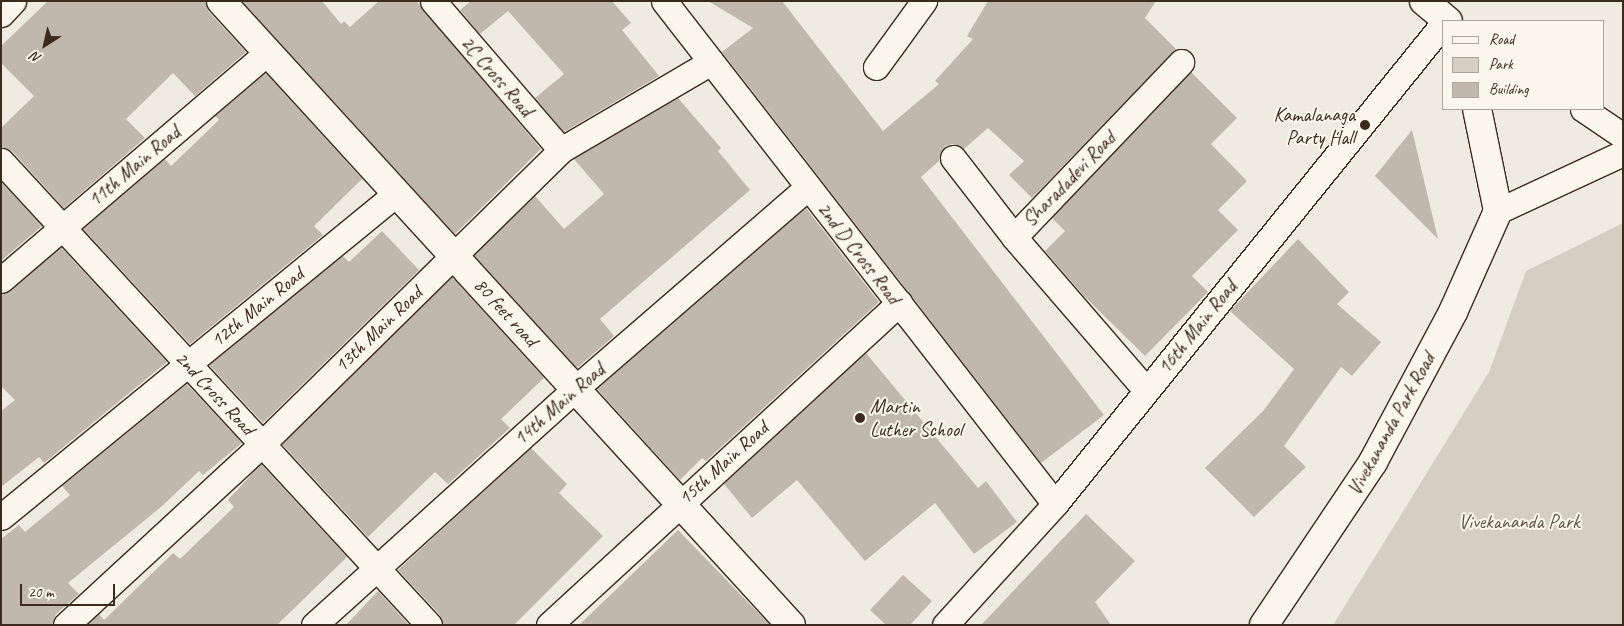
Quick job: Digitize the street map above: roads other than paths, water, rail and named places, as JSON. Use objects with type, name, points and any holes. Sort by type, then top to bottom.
[{"type":"street","points":[[1,14],[14,1]]},
{"type":"street","name":"80 feet road","points":[[221,1],[791,625]]},
{"type":"street","name":"2C Cross Road","points":[[433,1],[561,150]]},
{"type":"street","name":"2nd D Cross Road","points":[[664,1],[1055,504]]},
{"type":"street","points":[[876,67],[924,1]]},
{"type":"street","points":[[1424,1],[1446,20]]},
{"type":"street","name":"16th Main Road","points":[[945,625],[1055,504],[1442,27]]},
{"type":"street","name":"11th Main Road","points":[[1,280],[268,52]]},
{"type":"street","name":"13th Main Road","points":[[66,625],[262,444],[561,150],[711,62]]},
{"type":"street","name":"Sharadadevi Road","points":[[1146,390],[1014,237],[1181,62]]},
{"type":"street","points":[[1477,110],[1498,211],[1623,153]]},
{"type":"street","points":[[1584,110],[1623,136]]},
{"type":"street","points":[[953,158],[1014,237]]},
{"type":"street","name":"2nd Cross Road","points":[[1,161],[429,625]]},
{"type":"street","name":"14th Main Road","points":[[314,625],[576,388],[808,187]]},
{"type":"street","name":"12th Main Road","points":[[1,517],[397,193]]},
{"type":"street","name":"Vivekananda Park Road","points":[[1264,625],[1373,462],[1453,312],[1498,211]]},
{"type":"street","name":"15th Main Road","points":[[549,625],[898,303]]},
{"type":"place","name":"Kamalanaga Party Hall","points":[[1365,125]]},
{"type":"place","name":"Martin Luther School","points":[[860,418]]},
{"type":"park label","name":"Vivekananda Park","points":[[1519,521]]}]
